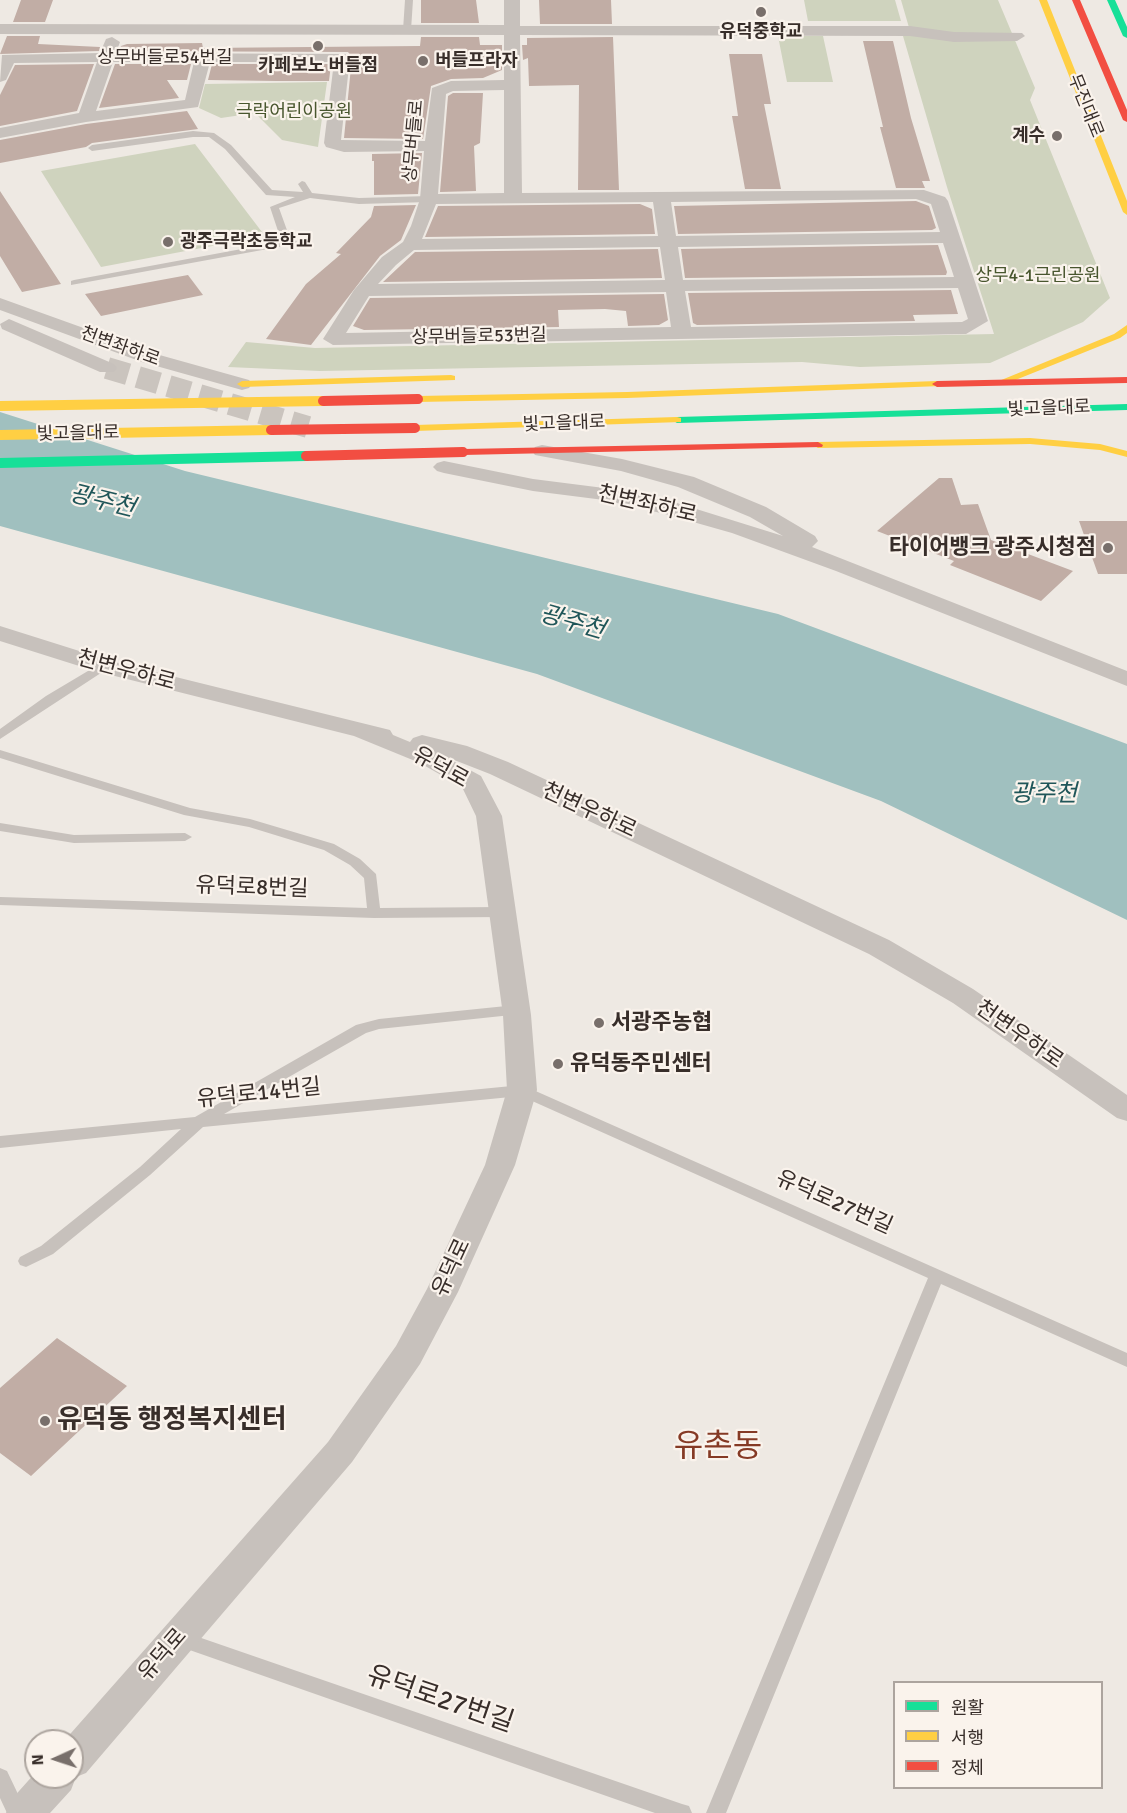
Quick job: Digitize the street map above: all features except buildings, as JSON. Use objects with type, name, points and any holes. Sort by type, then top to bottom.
[{"type":"main road","name":"무진대로","points":[[1043,0],[1127,212]]},
{"type":"main road","name":"무진대로","points":[[1076,0],[1127,120]]},
{"type":"main road","points":[[1111,0],[1127,36]]},
{"type":"main road","points":[[999,383],[1117,336],[1127,327]]},
{"type":"main road","points":[[843,374],[919,384]]},
{"type":"main road","points":[[196,385],[463,378]]},
{"type":"main road","name":"빛고을대로","points":[[0,406],[627,395],[919,384],[1127,380]]},
{"type":"main road","name":"빛고을대로","points":[[0,435],[415,428],[1127,407]]},
{"type":"main road","points":[[688,421],[802,429],[1032,431],[1077,435],[1127,445]]},
{"type":"main road","points":[[0,464],[1030,441],[1100,447],[1127,454]]},
{"type":"street","points":[[454,30],[486,22],[512,2]]},
{"type":"street","points":[[429,199],[513,198],[512,2]]},
{"type":"street","points":[[0,29],[513,32],[910,31],[954,37],[1017,36]]},
{"type":"street","points":[[86,117],[105,58],[117,30]]},
{"type":"street","points":[[346,30],[332,143],[344,147],[432,146]]},
{"type":"street","name":"상무버들로54번길","points":[[0,77],[8,58],[342,57]]},
{"type":"street","points":[[0,133],[86,117],[192,104],[203,58]]},
{"type":"street","name":"상무버들로","points":[[429,199],[438,91],[451,86],[514,85]]},
{"type":"street","name":"상무버들로53번길","points":[[429,199],[420,226],[410,245],[389,261],[363,290],[333,339],[966,328],[978,321],[939,201],[918,194],[513,198]]},
{"type":"street","points":[[661,197],[682,333]]},
{"type":"street","points":[[410,245],[952,237]]},
{"type":"street","points":[[363,290],[966,282]]},
{"type":"street","name":"천변좌하로","points":[[0,304],[149,358],[242,384]]},
{"type":"street","name":"천변좌하로","points":[[0,321],[108,368]]},
{"type":"street","name":"천변좌하로","points":[[541,451],[622,465],[686,482],[785,526],[844,566]]},
{"type":"street","name":"천변좌하로","points":[[444,467],[669,508],[740,528],[844,566],[1127,679]]},
{"type":"street","name":"천변우하로","points":[[0,633],[103,666],[364,732],[458,751],[499,768],[879,947],[963,996],[1127,1110]]},
{"type":"street","name":"유덕로","points":[[84,1746],[179,1638],[222,1584],[340,1452],[408,1355],[442,1292],[500,1165],[513,1128],[522,1090],[516,1010],[489,816],[472,782],[429,758],[364,732]]},
{"type":"street","points":[[25,1813],[46,1789]]},
{"type":"lane","points":[[407,30],[409,0]]},
{"type":"lane","points":[[92,148],[193,134],[211,135],[228,147],[269,193],[359,201],[429,199]]},
{"type":"lane","points":[[303,184],[309,195]]},
{"type":"lane","points":[[74,283],[292,242],[284,234],[274,207],[309,195]]},
{"type":"lane","points":[[0,735],[50,699],[103,666]]},
{"type":"lane","points":[[0,754],[189,812],[250,823],[329,847],[355,862],[371,877],[374,913]]},
{"type":"lane","points":[[0,827],[74,839],[185,837]]},
{"type":"lane","name":"유덕로8번길","points":[[0,902],[374,913],[502,912]]},
{"type":"lane","points":[[26,1261],[47,1250],[145,1171],[200,1121],[362,1029],[379,1023],[516,1010]]},
{"type":"lane","name":"유덕로14번길","points":[[0,1142],[522,1090]]},
{"type":"lane","name":"유덕로27번길","points":[[522,1090],[1127,1360]]},
{"type":"lane","points":[[716,1813],[937,1275]]},
{"type":"lane","name":"유덕로27번길","points":[[179,1638],[682,1813]]},
{"type":"lane","points":[[0,1777],[17,1813]]},
{"type":"green space","points":[[804,0],[895,0],[901,21],[808,21]]},
{"type":"green space","name":"상무4-1근린공원","points":[[901,0],[998,0],[1035,88],[1030,100],[1110,298],[1083,322],[990,363],[860,367],[802,362],[320,371],[228,367],[246,342],[315,348],[994,334],[947,187],[903,36],[910,31]]},
{"type":"green space","points":[[778,36],[823,36],[833,82],[787,82]]},
{"type":"green space","name":"극락어린이공원","points":[[327,82],[318,147],[282,140],[255,113],[221,118],[199,108],[205,84]]},
{"type":"green space","points":[[195,144],[265,236],[101,267],[41,171]]},
{"type":"water","name":"광주천","points":[[0,412],[185,471],[778,614],[1127,744],[1127,920],[881,801],[537,674],[0,526]]},
{"type":"tunnel","points":[[107,368],[308,427]]},
{"type":"traffic: fast","points":[[1111,0],[1127,36]]},
{"type":"traffic: fast","points":[[677,420],[1127,407]]},
{"type":"traffic: fast","points":[[0,463],[306,456]]},
{"type":"traffic: slow","points":[[1043,0],[1127,212]]},
{"type":"traffic: slow","points":[[999,383],[1117,336],[1127,328]]},
{"type":"traffic: slow","points":[[242,384],[451,378]]},
{"type":"traffic: slow","points":[[418,399],[627,395],[937,384]]},
{"type":"traffic: slow","points":[[0,406],[323,401]]},
{"type":"traffic: slow","points":[[415,428],[677,420]]},
{"type":"traffic: slow","points":[[0,435],[271,430]]},
{"type":"traffic: slow","points":[[818,445],[1030,441],[1100,447],[1127,454]]},
{"type":"traffic: jam","points":[[1076,0],[1127,120]]},
{"type":"traffic: jam","points":[[937,384],[1127,380]]},
{"type":"traffic: jam","points":[[323,401],[418,399]]},
{"type":"traffic: jam","points":[[271,430],[415,428]]},
{"type":"traffic: jam","points":[[463,452],[818,445]]},
{"type":"traffic: jam","points":[[306,456],[463,452]]},
{"type":"place","name":"유덕중학교","points":[[761,12]]},
{"type":"place","name":"카페보노 버들점","points":[[318,46]]},
{"type":"place","name":"버들프라자","points":[[423,61]]},
{"type":"place","name":"계수","points":[[1057,136]]},
{"type":"place","name":"광주극락초등학교","points":[[168,242]]},
{"type":"place","name":"타이어뱅크 광주시청점","points":[[1108,548]]},
{"type":"place","name":"서광주농협","points":[[599,1023]]},
{"type":"place","name":"유덕동주민센터","points":[[558,1064]]},
{"type":"place","name":"유덕동 행정복지센터","points":[[45,1421]]},
{"type":"district","name":"유촌동","points":[[718,1448]]}]
